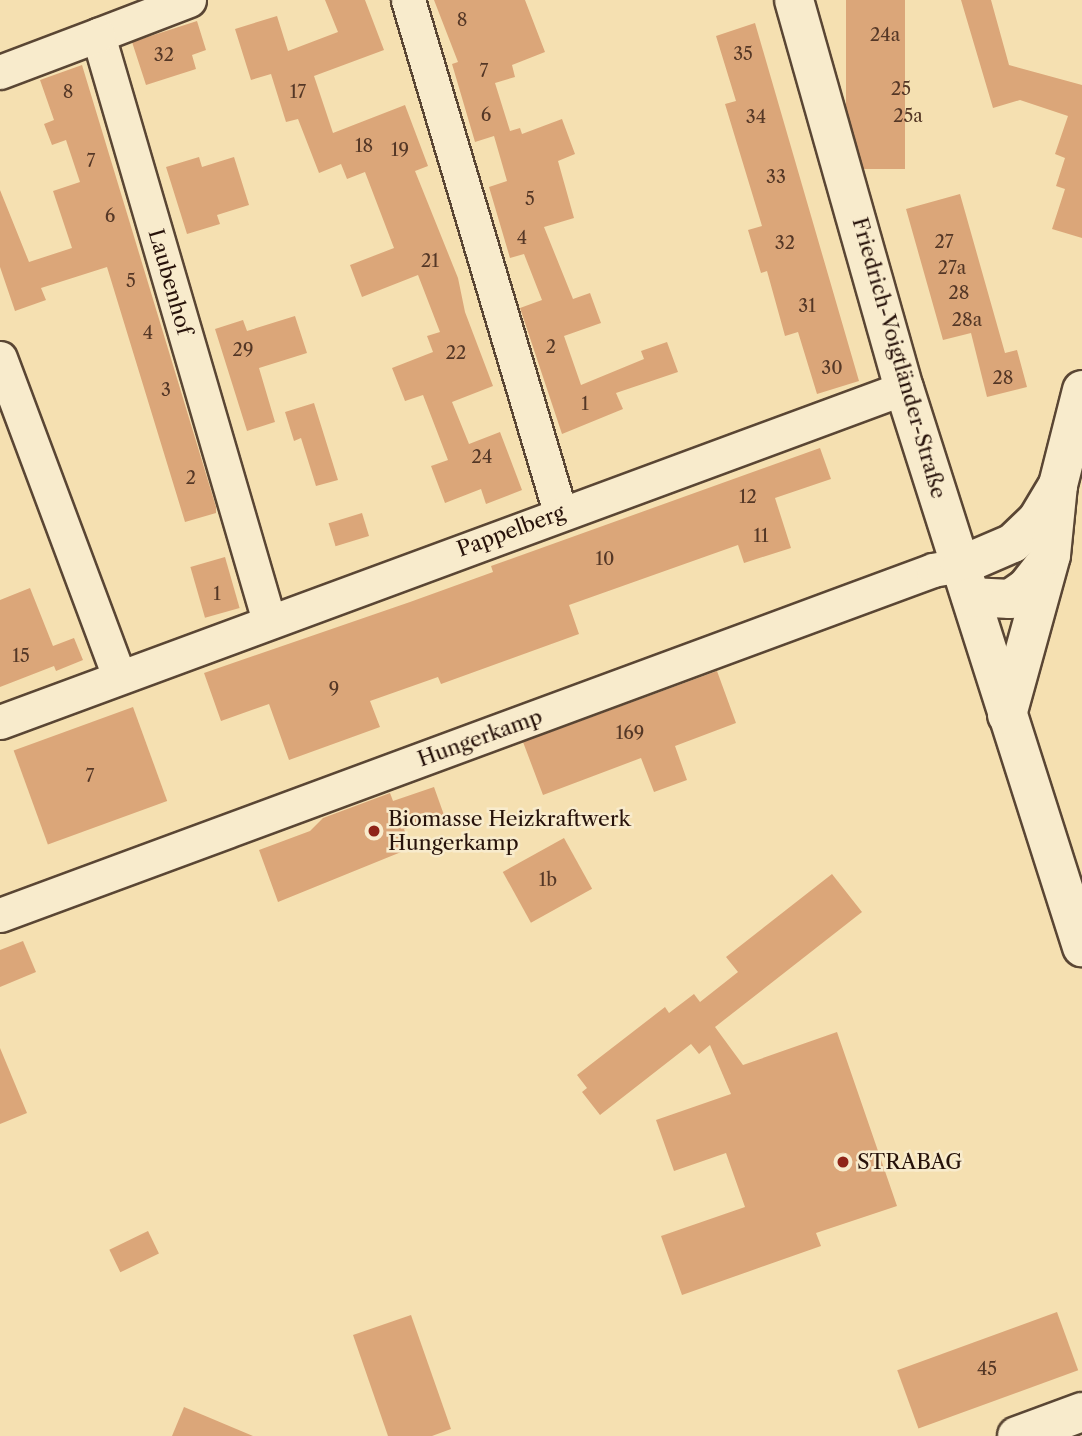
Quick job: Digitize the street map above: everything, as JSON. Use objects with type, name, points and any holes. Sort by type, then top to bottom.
[{"type":"main road","name":"Friedrich-Voigtländer-Straße","points":[[794,0],[904,388],[1082,947]]},
{"type":"main road","points":[[1007,715],[1051,555],[1058,485],[1082,390]]},
{"type":"main road","points":[[1051,555],[1027,587],[1010,599],[966,581],[1037,520],[1058,485]]},
{"type":"main road","points":[[1017,1436],[1082,1412]]},
{"type":"street","points":[[0,72],[189,0]]},
{"type":"street","points":[[408,0],[560,512]]},
{"type":"street","name":"Laubenhof","points":[[98,35],[270,621]]},
{"type":"street","points":[[0,358],[119,677]]},
{"type":"street","name":"Pappelberg","points":[[0,722],[560,512],[904,388]]},
{"type":"street","name":"Hungerkamp","points":[[0,915],[933,570],[966,581]]},
{"type":"building","points":[[325,0],[365,0],[384,50],[314,76],[333,133],[405,105],[428,166],[415,171],[458,278],[465,312],[493,386],[452,402],[469,444],[500,432],[522,490],[486,504],[481,489],[445,503],[431,466],[448,460],[423,395],[405,401],[392,368],[433,352],[427,336],[440,332],[418,275],[362,297],[350,265],[394,248],[365,172],[347,179],[341,164],[319,173],[298,119],[286,122],[271,74],[251,80],[235,29],[277,16],[288,51],[338,32]]},
{"type":"building","points":[[434,0],[525,0],[545,52],[512,65],[515,77],[495,83],[510,131],[520,128],[522,134],[562,119],[575,154],[558,161],[574,218],[544,227],[573,299],[590,293],[601,323],[564,336],[581,385],[644,359],[641,351],[667,342],[678,372],[616,393],[623,409],[562,434],[520,308],[542,300],[524,254],[510,258],[489,187],[507,181],[494,136],[475,142],[452,64],[458,62]]},
{"type":"building","points":[[846,0],[905,0],[905,169],[846,169]]},
{"type":"building","points":[[961,0],[991,0],[1009,65],[1082,85],[1082,238],[1052,229],[1065,189],[1056,186],[1065,158],[1055,154],[1068,116],[1020,100],[993,108]]},
{"type":"building","points":[[197,21],[206,50],[192,55],[196,69],[146,85],[132,42]]},
{"type":"building","points":[[755,23],[859,381],[817,394],[798,332],[785,336],[767,271],[761,273],[748,230],[762,226],[725,104],[736,101],[716,36]]},
{"type":"building","points":[[82,65],[216,507],[216,513],[185,522],[107,267],[41,288],[46,300],[15,311],[0,267],[0,190],[29,262],[72,248],[53,191],[80,182],[66,140],[52,145],[44,124],[54,120],[40,80]]},
{"type":"building","points":[[199,157],[202,167],[234,157],[249,205],[217,215],[220,224],[187,234],[166,167]]},
{"type":"building","points":[[960,194],[1005,353],[1017,350],[1027,387],[987,397],[971,333],[943,340],[906,209]]},
{"type":"building","points":[[295,316],[307,353],[259,368],[275,422],[247,431],[215,329],[243,320],[247,331]]},
{"type":"building","points":[[314,403],[338,480],[316,486],[301,438],[294,441],[285,412]]},
{"type":"building","points":[[820,448],[831,479],[775,498],[791,548],[744,563],[738,545],[569,605],[579,634],[441,684],[438,677],[370,701],[380,727],[289,760],[269,704],[221,721],[204,673],[493,572],[491,566]]},
{"type":"building","points":[[362,513],[369,536],[336,546],[329,523]]},
{"type":"building","points":[[225,557],[240,608],[205,618],[190,567]]},
{"type":"building","points":[[30,588],[53,646],[74,638],[83,660],[56,671],[54,666],[0,687],[0,600]]},
{"type":"building","points":[[717,671],[736,723],[675,746],[687,780],[654,792],[641,758],[543,795],[523,742]]},
{"type":"building","points":[[133,707],[167,801],[48,844],[14,750]]},
{"type":"building","points":[[434,787],[444,815],[404,829],[411,848],[278,902],[259,850],[310,831],[323,818],[390,793],[393,801]]},
{"type":"building","points":[[564,838],[592,889],[531,923],[503,872]]},
{"type":"building","name":"STRABAG","points":[[832,874],[862,912],[715,1027],[743,1065],[837,1032],[897,1206],[816,1233],[821,1246],[682,1295],[661,1236],[745,1207],[726,1153],[674,1171],[656,1120],[731,1094],[710,1045],[699,1054],[691,1044],[600,1115],[582,1092],[587,1088],[577,1075],[665,1007],[669,1013],[694,994],[700,1002],[738,972],[726,957]]},
{"type":"building","points":[[23,941],[36,972],[0,987],[0,950]]},
{"type":"building","points":[[0,1048],[27,1113],[0,1124]]},
{"type":"building","points":[[148,1231],[159,1253],[120,1272],[109,1250]]},
{"type":"building","points":[[1057,1312],[1078,1370],[918,1428],[897,1370]]},
{"type":"building","points":[[411,1315],[451,1429],[432,1436],[388,1436],[353,1335]]},
{"type":"building","points":[[184,1407],[253,1436],[172,1436]]},
{"type":"place","name":"Biomasse Heizkraftwerk Hungerkamp","points":[[374,831]]},
{"type":"place","name":"STRABAG","points":[[843,1162]]}]
